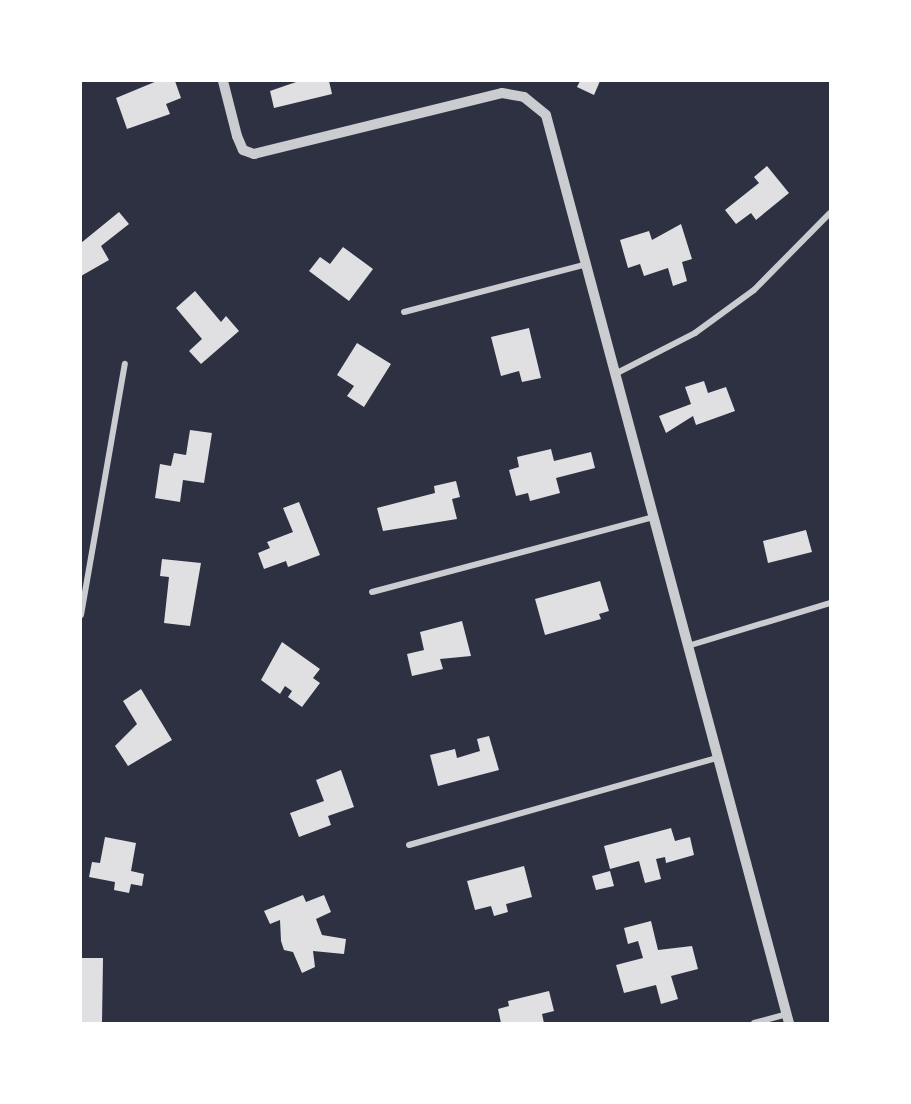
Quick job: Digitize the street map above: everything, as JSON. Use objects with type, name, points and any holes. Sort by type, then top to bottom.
[{"type":"street","points":[[222,81],[240,143],[254,154],[502,93],[525,97],[546,115],[617,373],[651,518],[691,645],[788,1019],[754,1023]]},
{"type":"street","points":[[617,373],[695,333],[754,290],[830,213]]},
{"type":"street","points":[[404,312],[588,264]]},
{"type":"street","points":[[81,615],[125,364]]},
{"type":"street","points":[[372,592],[651,518]]},
{"type":"street","points":[[691,645],[830,603]]},
{"type":"street","points":[[409,845],[720,757]]},
{"type":"building","points":[[157,81],[175,81],[181,98],[166,104],[170,114],[127,129],[116,98]]},
{"type":"building","points":[[299,81],[329,81],[332,94],[274,108],[270,91]]},
{"type":"building","points":[[580,81],[600,81],[594,95],[577,87]]},
{"type":"building","points":[[767,166],[789,193],[756,220],[751,213],[736,224],[725,210],[759,183],[754,177]]},
{"type":"building","points":[[119,212],[129,224],[101,246],[109,260],[81,276],[81,243]]},
{"type":"building","points":[[681,224],[692,259],[682,262],[687,281],[673,286],[668,268],[644,276],[640,264],[628,268],[620,240],[649,231],[652,240]]},
{"type":"building","points":[[343,247],[373,269],[349,301],[309,271],[320,257],[330,264]]},
{"type":"building","points":[[195,291],[221,322],[226,316],[239,331],[201,364],[189,351],[202,339],[176,308]]},
{"type":"building","points":[[529,328],[541,378],[522,382],[519,371],[501,376],[491,337]]},
{"type":"building","points":[[357,343],[391,364],[364,407],[347,396],[354,386],[337,375]]},
{"type":"building","points":[[704,381],[708,393],[726,387],[735,411],[696,425],[693,416],[666,433],[659,416],[691,404],[685,387]]},
{"type":"building","points":[[190,430],[212,433],[204,483],[183,480],[180,502],[155,498],[160,464],[171,466],[174,453],[186,455]]},
{"type":"building","points":[[551,449],[554,461],[591,452],[595,468],[556,478],[560,493],[530,501],[528,493],[516,496],[509,470],[519,467],[517,457]]},
{"type":"building","points":[[456,481],[460,497],[452,499],[457,519],[383,531],[377,508],[435,493],[434,486]]},
{"type":"building","points":[[299,502],[320,555],[288,567],[286,561],[264,569],[258,553],[270,548],[267,542],[293,532],[283,508]]},
{"type":"building","points":[[806,530],[812,552],[768,563],[763,541]]},
{"type":"building","points":[[162,559],[201,563],[190,626],[164,623],[169,577],[160,576]]},
{"type":"building","points":[[600,581],[609,611],[599,614],[601,619],[545,635],[535,599]]},
{"type":"building","points":[[462,621],[471,656],[440,659],[443,669],[412,676],[407,654],[424,650],[420,632]]},
{"type":"building","points":[[282,642],[320,669],[313,678],[320,683],[302,707],[288,697],[292,691],[285,686],[280,694],[261,680]]},
{"type":"building","points":[[141,689],[172,740],[128,766],[115,746],[137,724],[123,701]]},
{"type":"building","points":[[489,736],[499,770],[438,786],[430,755],[455,749],[457,758],[480,751],[477,739]]},
{"type":"building","points":[[341,770],[354,807],[328,816],[331,825],[299,837],[290,813],[324,801],[316,780]]},
{"type":"building","points":[[671,828],[675,841],[690,837],[694,855],[666,863],[665,857],[656,859],[661,879],[645,883],[639,861],[610,869],[604,846]]},
{"type":"building","points":[[105,837],[136,843],[131,871],[144,874],[142,886],[131,884],[129,893],[114,890],[115,882],[89,877],[92,862],[100,863]]},
{"type":"building","points":[[524,866],[532,897],[506,904],[508,912],[494,916],[491,906],[475,910],[467,881]]},
{"type":"building","points":[[610,871],[614,886],[596,890],[592,876]]},
{"type":"building","points":[[303,895],[306,902],[324,895],[331,912],[316,919],[322,935],[346,939],[344,954],[313,951],[315,967],[302,973],[293,952],[284,950],[280,920],[270,924],[264,911]]},
{"type":"building","points":[[651,921],[658,950],[692,946],[698,969],[671,976],[678,999],[661,1004],[656,985],[624,993],[616,965],[643,958],[638,941],[628,944],[624,928]]},
{"type":"building","points":[[81,958],[103,958],[102,1023],[81,1023]]},
{"type":"building","points":[[549,991],[554,1011],[542,1014],[544,1023],[501,1023],[498,1009],[509,1006],[508,1001]]}]
